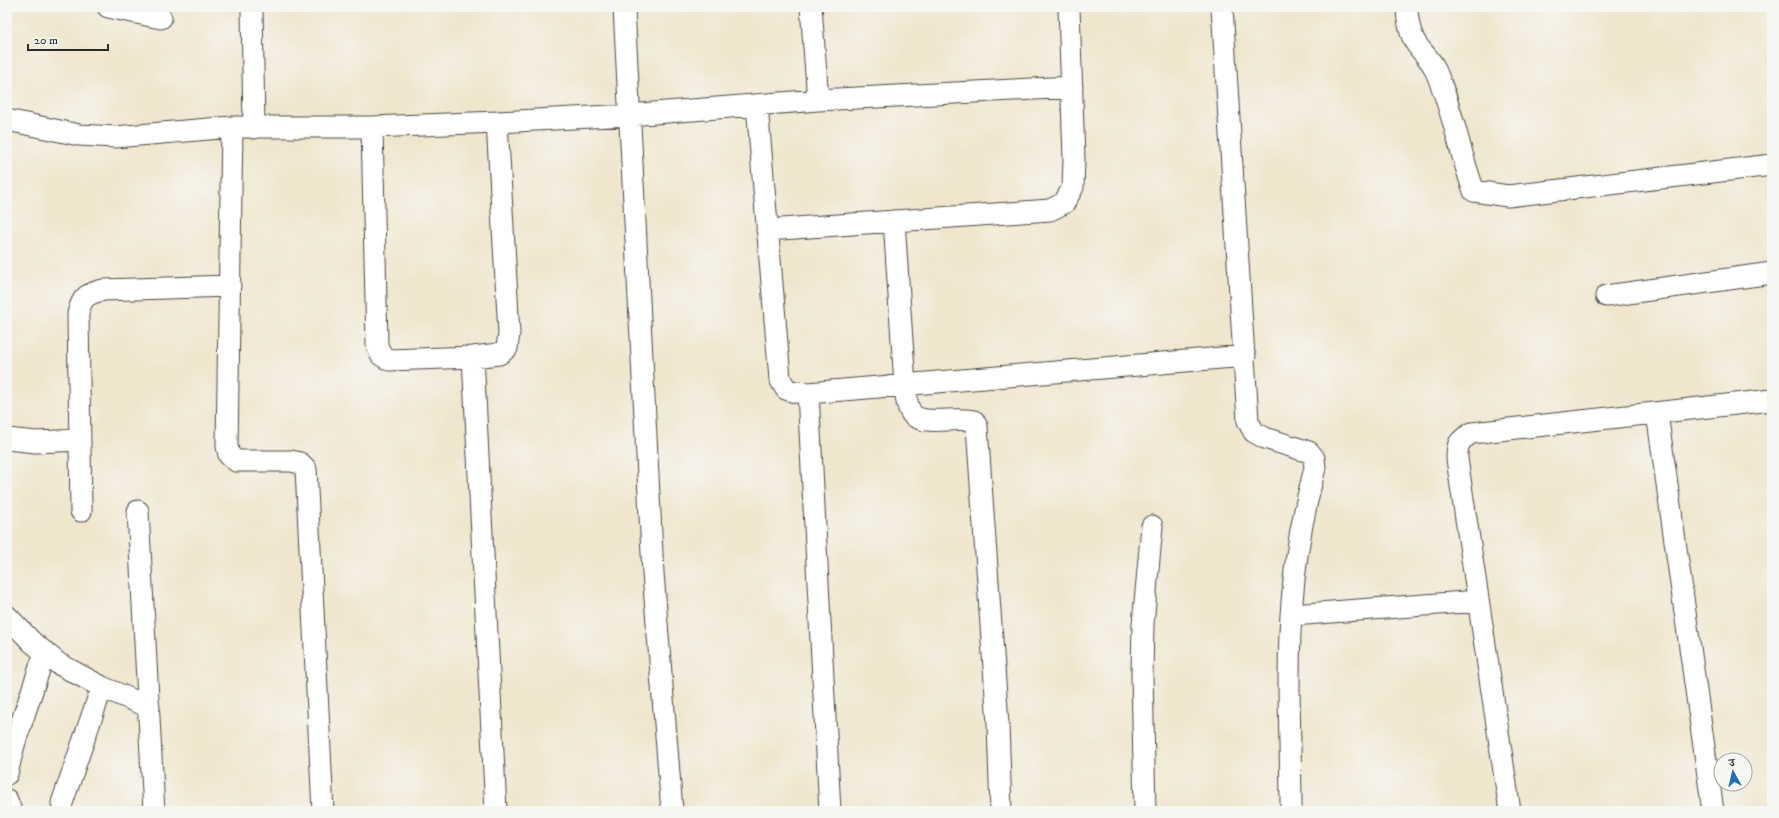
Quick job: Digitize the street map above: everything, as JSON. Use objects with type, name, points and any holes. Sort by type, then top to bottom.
[{"type":"street","points":[[108,7],[161,18]]},
{"type":"street","points":[[252,7],[254,128]]},
{"type":"street","points":[[624,7],[653,573],[672,811]]},
{"type":"street","points":[[811,7],[818,100]]},
{"type":"street","points":[[767,230],[1050,210],[1064,203],[1073,187],[1074,160],[1069,7]]},
{"type":"street","points":[[1222,7],[1248,421],[1254,432],[1265,438],[1301,448],[1309,452],[1314,458],[1315,468],[1296,568],[1292,615],[1290,670],[1291,811]]},
{"type":"street","points":[[1407,7],[1407,18],[1415,43],[1433,66],[1449,110],[1464,164],[1474,192],[1508,196],[1772,165]]},
{"type":"street","points":[[7,120],[79,135],[115,137],[232,128],[372,127],[497,122],[629,115],[818,100],[1072,87]]},
{"type":"street","points":[[757,105],[780,379],[786,389],[795,392],[808,393],[1245,356]]},
{"type":"street","points":[[372,127],[377,345],[381,355],[389,360],[473,357],[499,354],[507,348],[509,333],[497,122]]},
{"type":"street","points":[[232,128],[227,446],[229,455],[236,462],[291,461],[300,463],[306,469],[323,811]]},
{"type":"street","points":[[894,221],[905,385],[908,404],[912,414],[921,419],[966,418],[974,421],[977,427],[998,724],[1001,811]]},
{"type":"street","points":[[1606,296],[1772,273]]},
{"type":"street","points":[[81,512],[78,314],[81,302],[90,294],[103,290],[230,286]]},
{"type":"street","points":[[473,357],[496,811]]},
{"type":"street","points":[[808,393],[830,811]]},
{"type":"street","points":[[1510,811],[1457,459],[1457,446],[1464,438],[1472,434],[1772,400]]},
{"type":"street","points":[[1657,413],[1713,811]]},
{"type":"street","points":[[7,438],[36,442],[80,440]]},
{"type":"street","points":[[138,511],[154,811]]},
{"type":"street","points":[[1145,811],[1142,674],[1143,631],[1152,526]]},
{"type":"street","points":[[1292,615],[1478,601]]},
{"type":"street","points":[[7,616],[32,642],[59,664],[102,687],[149,707]]},
{"type":"street","points":[[7,774],[14,745],[45,652]]},
{"type":"street","points":[[62,803],[102,687]]},
{"type":"street","points":[[7,800],[12,811]]}]
